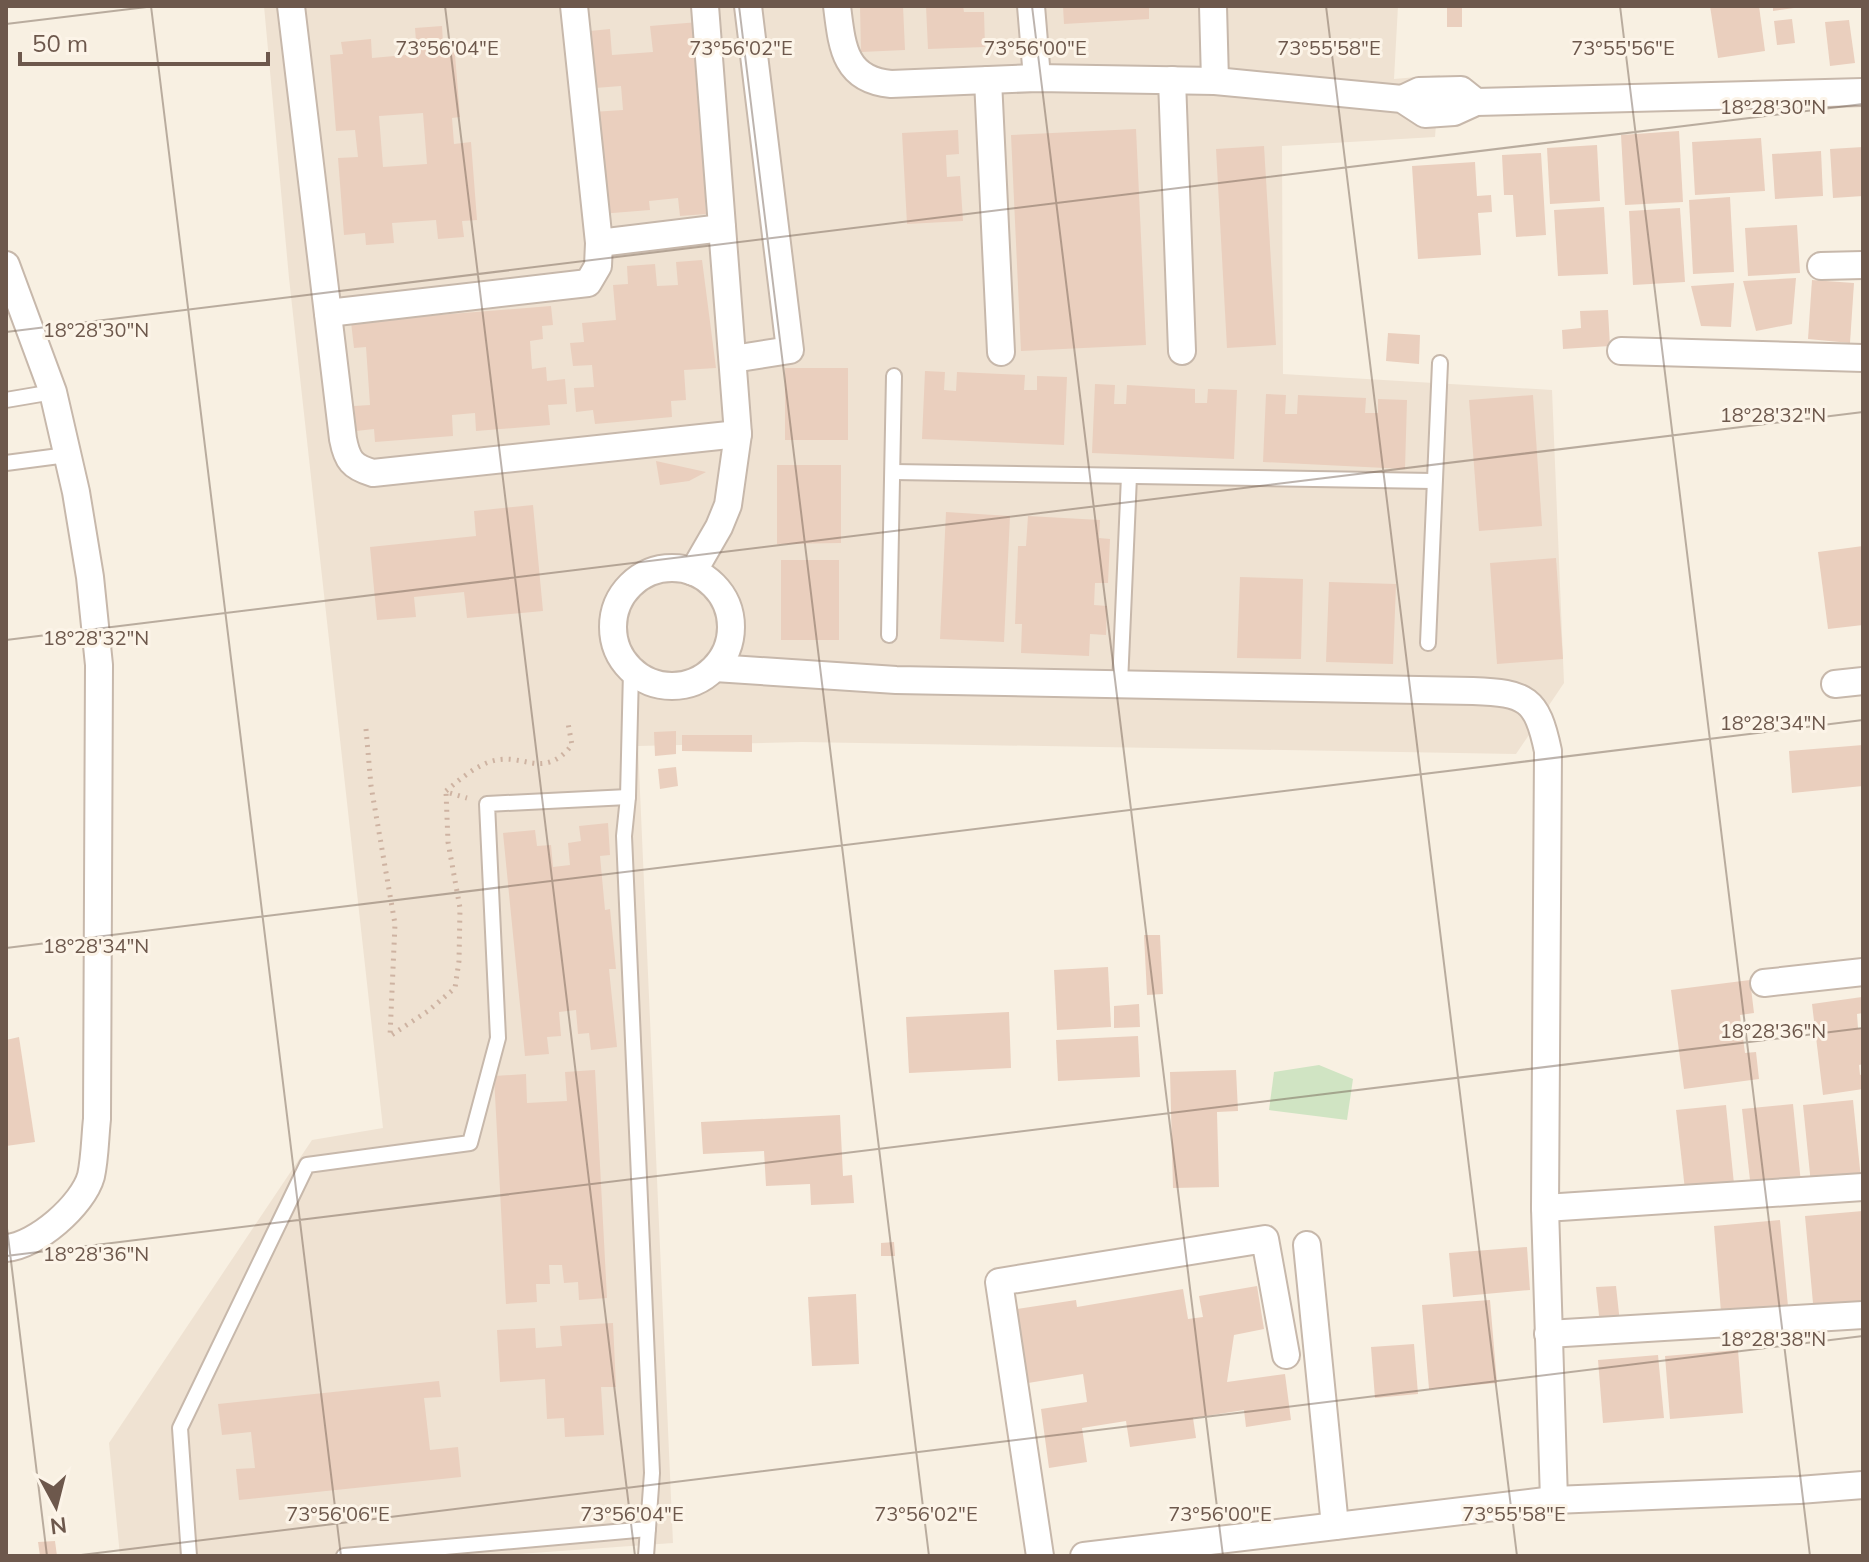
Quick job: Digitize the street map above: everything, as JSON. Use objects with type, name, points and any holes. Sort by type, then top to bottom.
[{"type":"street","points":[[291,6],[343,439],[346,456],[355,468],[373,473],[738,434]]},
{"type":"street","points":[[328,313],[588,283],[598,266],[599,243],[574,6]]},
{"type":"street","points":[[693,572],[728,505],[738,434],[705,6]]},
{"type":"street","points":[[733,359],[790,350],[748,6]]},
{"type":"street","points":[[837,6],[840,34],[847,57],[857,74],[876,83],[1037,78],[1215,81],[1402,99],[1425,114],[1454,112],[1476,102],[1863,92]]},
{"type":"street","points":[[1031,6],[1037,78]]},
{"type":"street","points":[[1213,6],[1215,81]]},
{"type":"street","points":[[988,80],[1001,352]]},
{"type":"street","points":[[1172,80],[1182,351]]},
{"type":"street","points":[[599,243],[722,228]]},
{"type":"street","points":[[6,265],[53,392],[90,577],[99,665],[97,1119],[90,1178],[76,1205],[43,1232],[14,1248],[6,1248]]},
{"type":"street","points":[[1821,266],[1863,265]]},
{"type":"street","points":[[1621,351],[1863,358]]},
{"type":"street","points":[[670,568],[693,572],[713,584],[726,603],[731,626],[727,648],[715,668],[696,681],[673,687],[651,683],[631,671],[617,652],[612,629],[616,607],[628,587],[647,573],[670,568]]},
{"type":"street","points":[[715,668],[896,680],[1500,692],[1527,701],[1541,720],[1548,761],[1545,1208],[1554,1500]]},
{"type":"street","points":[[1835,684],[1863,681]]},
{"type":"street","points":[[1764,983],[1863,972]]},
{"type":"street","points":[[1545,1208],[1863,1187]]},
{"type":"street","points":[[1040,1556],[999,1282],[1265,1239],[1286,1355]]},
{"type":"street","points":[[1307,1245],[1335,1526]]},
{"type":"street","points":[[1548,1334],[1863,1315]]},
{"type":"street","points":[[1084,1556],[1554,1500],[1863,1485]]},
{"type":"lane","points":[[1428,643],[1440,363]]},
{"type":"lane","points":[[889,635],[894,376]]},
{"type":"lane","points":[[6,400],[53,392]]},
{"type":"lane","points":[[6,463],[67,455]]},
{"type":"lane","points":[[894,472],[1433,481]]},
{"type":"lane","points":[[1120,684],[1129,476]]},
{"type":"lane","points":[[631,671],[624,836],[652,1473],[646,1556]]},
{"type":"lane","points":[[189,1556],[180,1428],[307,1165],[470,1143],[498,1038],[487,804],[628,797]]},
{"type":"lane","points":[[344,1556],[648,1529]]},
{"type":"path","points":[[446,792],[465,775],[492,761],[546,764],[561,759],[572,745],[568,723]]},
{"type":"path","points":[[366,729],[371,786],[395,924],[390,1036],[428,1011],[455,988],[460,908],[448,842],[446,792]]},
{"type":"path","points":[[446,792],[487,804]]},
{"type":"shaded area","points":[[264,6],[1398,6],[1394,79],[1440,75],[1435,137],[1282,146],[1283,374],[1552,390],[1564,683],[1516,754],[802,742],[638,746],[673,1543],[490,1556],[120,1556],[109,1443],[312,1140],[383,1128],[289,278]]},
{"type":"green space","points":[[1319,1065],[1353,1079],[1347,1120],[1269,1110],[1274,1072]]},
{"type":"building","points":[[860,6],[903,6],[905,50],[861,52]]},
{"type":"building","points":[[926,6],[963,6],[964,12],[984,12],[985,47],[928,49]]},
{"type":"building","points":[[1063,6],[1149,6],[1149,19],[1064,24]]},
{"type":"building","points":[[1447,6],[1462,6],[1462,27],[1447,27]]},
{"type":"building","points":[[1710,6],[1759,6],[1765,51],[1718,58]]},
{"type":"building","points":[[1773,6],[1794,6],[1794,8],[1773,11]]},
{"type":"building","points":[[1792,19],[1795,43],[1777,45],[1774,21]]},
{"type":"building","points":[[1849,20],[1855,63],[1830,66],[1825,22]]},
{"type":"building","points":[[699,22],[714,200],[705,201],[706,214],[680,216],[678,198],[649,201],[650,210],[600,214],[592,112],[623,110],[621,86],[595,88],[590,31],[610,29],[612,55],[653,52],[650,26]]},
{"type":"building","points":[[442,26],[443,43],[454,42],[460,117],[452,118],[454,144],[471,142],[477,220],[462,221],[464,237],[438,239],[436,220],[392,223],[394,243],[366,245],[365,233],[344,235],[338,158],[358,157],[355,130],[336,131],[330,55],[343,54],[341,42],[371,39],[372,58],[417,54],[415,28]],"holes":[[[423,113],[427,164],[383,167],[379,116]]]},
{"type":"building","points":[[1136,129],[1146,345],[1021,351],[1011,135]]},
{"type":"building","points":[[958,130],[959,154],[946,155],[947,177],[960,176],[963,221],[907,224],[902,133]]},
{"type":"building","points":[[1679,131],[1683,202],[1625,205],[1621,135]]},
{"type":"building","points":[[1761,138],[1765,191],[1695,195],[1692,142]]},
{"type":"building","points":[[1597,145],[1600,201],[1550,204],[1547,148]]},
{"type":"building","points":[[1264,146],[1276,345],[1227,348],[1216,149]]},
{"type":"building","points":[[1863,147],[1863,196],[1833,198],[1830,149]]},
{"type":"building","points":[[1821,151],[1823,196],[1775,199],[1772,154]]},
{"type":"building","points":[[1541,153],[1546,235],[1516,237],[1513,195],[1504,195],[1502,155]]},
{"type":"building","points":[[1475,162],[1477,196],[1491,195],[1492,212],[1478,213],[1481,255],[1418,259],[1412,166]]},
{"type":"building","points":[[1730,197],[1734,272],[1693,274],[1689,200]]},
{"type":"building","points":[[1604,207],[1608,274],[1558,276],[1554,210]]},
{"type":"building","points":[[1680,208],[1685,282],[1633,285],[1629,211]]},
{"type":"building","points":[[1797,225],[1800,273],[1748,276],[1745,228]]},
{"type":"building","points":[[702,260],[716,368],[684,370],[686,400],[671,401],[672,417],[595,424],[593,410],[576,412],[574,388],[594,387],[592,365],[573,366],[570,343],[584,342],[582,323],[616,320],[613,285],[628,284],[627,266],[655,264],[657,286],[678,285],[676,262]]},
{"type":"building","points":[[1796,278],[1792,324],[1756,331],[1743,281]]},
{"type":"building","points":[[1812,280],[1854,283],[1850,343],[1808,339]]},
{"type":"building","points":[[1734,283],[1731,327],[1701,326],[1691,286]]},
{"type":"building","points":[[551,306],[553,325],[542,326],[543,339],[530,341],[532,369],[546,367],[547,381],[565,379],[567,404],[548,405],[550,425],[476,431],[475,413],[452,415],[453,436],[375,442],[374,429],[356,431],[354,406],[370,405],[366,347],[354,348],[351,322]]},
{"type":"building","points":[[1608,310],[1610,346],[1563,349],[1562,330],[1581,328],[1580,311]]},
{"type":"building","points":[[1388,333],[1420,335],[1419,364],[1386,361]]},
{"type":"building","points":[[785,368],[848,368],[848,440],[785,440]]},
{"type":"building","points":[[925,371],[945,372],[944,390],[956,391],[957,372],[1025,375],[1024,390],[1037,390],[1037,376],[1067,377],[1064,445],[922,439]]},
{"type":"building","points":[[1095,384],[1115,385],[1114,404],[1126,404],[1127,385],[1195,389],[1195,403],[1207,403],[1208,389],[1237,390],[1234,459],[1092,453]]},
{"type":"building","points":[[1266,394],[1286,395],[1285,414],[1297,414],[1298,395],[1366,398],[1365,413],[1378,413],[1378,399],[1407,400],[1405,469],[1263,462]]},
{"type":"building","points":[[1533,395],[1542,526],[1479,531],[1469,400]]},
{"type":"building","points":[[656,461],[706,472],[689,481],[660,485]]},
{"type":"building","points":[[777,465],[841,465],[841,543],[777,544]]},
{"type":"building","points":[[533,505],[543,611],[467,618],[464,592],[414,597],[416,617],[377,620],[370,547],[476,536],[474,511]]},
{"type":"building","points":[[946,512],[1010,516],[1004,642],[940,639]]},
{"type":"building","points":[[1028,516],[1100,520],[1099,538],[1110,539],[1108,583],[1095,583],[1094,605],[1107,606],[1106,635],[1090,634],[1089,656],[1021,653],[1022,624],[1015,624],[1018,546],[1026,546]]},
{"type":"building","points":[[1863,546],[1863,625],[1828,629],[1818,552]]},
{"type":"building","points":[[1556,558],[1563,659],[1497,664],[1490,563]]},
{"type":"building","points":[[781,560],[839,560],[839,640],[781,640]]},
{"type":"building","points":[[1240,577],[1303,579],[1301,659],[1237,658]]},
{"type":"building","points":[[1329,582],[1396,584],[1393,664],[1326,662]]},
{"type":"building","points":[[676,731],[676,754],[655,756],[654,732]]},
{"type":"building","points":[[682,735],[752,735],[752,752],[682,751]]},
{"type":"building","points":[[1863,745],[1863,786],[1792,793],[1789,751]]},
{"type":"building","points":[[676,767],[678,786],[660,789],[658,769]]},
{"type":"building","points":[[608,823],[610,855],[600,856],[605,910],[610,909],[616,969],[609,969],[617,1047],[591,1050],[589,1033],[578,1034],[576,1010],[559,1012],[561,1036],[547,1037],[549,1054],[525,1056],[503,833],[535,830],[537,846],[551,845],[553,867],[570,865],[568,843],[581,841],[579,826]]},
{"type":"building","points":[[1144,935],[1160,935],[1163,994],[1147,995]]},
{"type":"building","points":[[1108,967],[1111,1027],[1057,1030],[1054,970]]},
{"type":"building","points":[[1750,980],[1754,1013],[1740,1015],[1745,1053],[1756,1052],[1759,1079],[1684,1089],[1671,990]]},
{"type":"building","points":[[1862,997],[1863,1013],[1857,1014],[1858,1028],[1863,1028],[1863,1064],[1859,1065],[1860,1075],[1863,1074],[1863,1089],[1823,1095],[1812,1004]]},
{"type":"building","points":[[1139,1004],[1140,1027],[1114,1028],[1114,1006]]},
{"type":"building","points":[[1009,1012],[1011,1068],[909,1073],[906,1017]]},
{"type":"building","points":[[1138,1036],[1140,1077],[1058,1081],[1056,1040]]},
{"type":"building","points":[[19,1037],[35,1142],[6,1146],[6,1040]]},
{"type":"building","points":[[595,1070],[607,1298],[579,1300],[578,1282],[564,1283],[562,1265],[549,1265],[550,1284],[536,1284],[537,1302],[506,1304],[494,1076],[526,1074],[527,1103],[567,1101],[565,1072]]},
{"type":"building","points":[[1236,1070],[1238,1111],[1217,1112],[1219,1187],[1173,1188],[1170,1072]]},
{"type":"building","points":[[1853,1100],[1861,1179],[1811,1184],[1803,1105]]},
{"type":"building","points":[[1793,1104],[1801,1183],[1751,1189],[1742,1109]]},
{"type":"building","points":[[1726,1105],[1734,1184],[1685,1190],[1676,1110]]},
{"type":"building","points":[[840,1115],[843,1176],[852,1175],[854,1203],[811,1205],[810,1184],[766,1186],[764,1151],[703,1154],[701,1122]]},
{"type":"building","points":[[1863,1211],[1863,1310],[1814,1314],[1805,1216]]},
{"type":"building","points":[[1780,1220],[1788,1306],[1721,1312],[1714,1226]]},
{"type":"building","points":[[894,1242],[895,1256],[881,1256],[881,1243]]},
{"type":"building","points":[[1527,1247],[1530,1290],[1453,1297],[1449,1253]]},
{"type":"building","points":[[1257,1286],[1264,1329],[1234,1335],[1227,1382],[1285,1374],[1291,1420],[1246,1427],[1244,1410],[1193,1418],[1196,1438],[1130,1447],[1126,1421],[1082,1428],[1087,1462],[1049,1468],[1041,1409],[1087,1402],[1083,1374],[1028,1383],[1017,1309],[1076,1300],[1077,1307],[1183,1289],[1188,1319],[1203,1317],[1199,1296]]},
{"type":"building","points":[[1616,1286],[1620,1323],[1600,1325],[1596,1287]]},
{"type":"building","points":[[856,1294],[859,1364],[812,1366],[808,1297]]},
{"type":"building","points":[[1490,1300],[1497,1383],[1429,1389],[1422,1305]]},
{"type":"building","points":[[613,1323],[616,1387],[601,1387],[604,1435],[565,1437],[564,1418],[547,1419],[545,1379],[500,1382],[497,1330],[535,1328],[536,1348],[562,1346],[560,1326]]},
{"type":"building","points":[[1414,1344],[1418,1394],[1375,1398],[1371,1347]]},
{"type":"building","points":[[1738,1350],[1743,1413],[1670,1419],[1665,1356]]},
{"type":"building","points":[[1658,1355],[1664,1418],[1603,1423],[1598,1360]]},
{"type":"building","points":[[439,1381],[441,1397],[424,1398],[430,1450],[458,1447],[461,1477],[239,1500],[236,1469],[255,1468],[251,1432],[222,1435],[218,1404]]},
{"type":"building","points":[[55,1541],[57,1556],[40,1556],[38,1542]]}]
